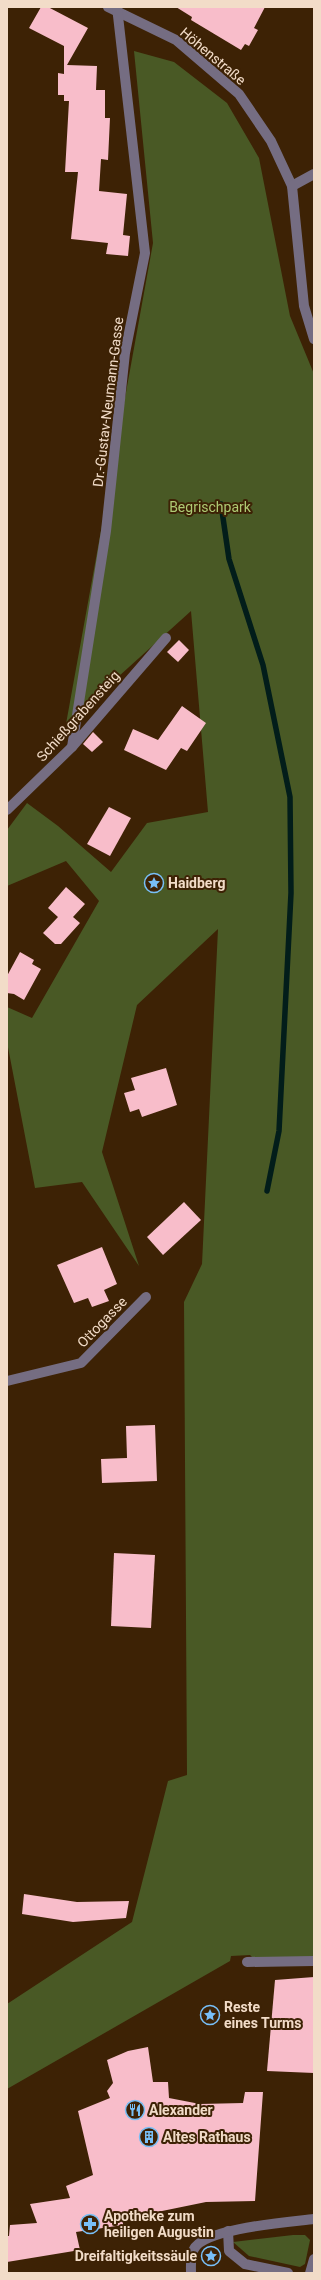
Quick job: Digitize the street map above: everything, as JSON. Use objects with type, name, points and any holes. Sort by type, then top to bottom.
[{"type":"street","name":"Höhenstraße","points":[[108,7],[117,10],[176,40],[238,94],[271,142],[292,186],[304,306],[314,339]]},
{"type":"street","name":"Dr.-Gustav-Neumann-Gasse","points":[[72,747],[106,531],[125,353],[145,253],[117,10]]},
{"type":"street","points":[[292,186],[314,174]]},
{"type":"street","name":"Schießgrabensteig","points":[[7,810],[72,747],[166,638]]},
{"type":"street","name":"Ottogasse","points":[[7,1381],[81,1363],[146,1297]]},
{"type":"street","points":[[247,1962],[314,1961]]},
{"type":"street","points":[[191,2273],[193,2249],[201,2241],[228,2231],[314,2219]]},
{"type":"street","points":[[228,2231],[229,2251],[245,2264],[288,2273]]},
{"type":"street","points":[[310,2273],[314,2259]]},
{"type":"green space","name":"Begrischpark","points":[[134,51],[174,62],[227,103],[259,158],[290,316],[314,374],[314,1958],[255,1960],[250,1955],[231,1956],[230,1961],[7,2089],[7,2004],[132,1922],[168,1781],[187,1775],[184,1302],[202,1264],[218,929],[137,1005],[102,1152],[139,1266],[82,1182],[35,1188],[7,1042],[7,1007],[32,1018],[99,901],[66,861],[7,886],[7,830],[27,803],[58,826],[111,872],[147,823],[208,812],[191,611],[66,724],[153,243]]},
{"type":"green space","points":[[305,2235],[310,2240],[305,2264],[300,2267],[249,2256],[233,2242]]},
{"type":"building","points":[[41,7],[48,7],[88,28],[67,65],[97,66],[96,90],[105,90],[105,118],[110,118],[108,160],[101,159],[99,191],[127,194],[123,235],[130,236],[128,256],[106,254],[108,243],[71,239],[78,172],[65,172],[69,101],[64,101],[64,95],[58,95],[58,73],[64,74],[64,46],[29,28]]},
{"type":"building","points":[[176,7],[265,7],[254,28],[258,30],[249,46],[245,44],[241,50],[191,20],[192,17]]},
{"type":"building","points":[[179,640],[189,650],[178,662],[167,652]]},
{"type":"building","points":[[182,706],[206,723],[187,751],[181,748],[166,770],[124,750],[133,729],[158,740]]},
{"type":"building","points":[[93,732],[103,742],[92,752],[83,744]]},
{"type":"building","points":[[109,807],[131,818],[110,856],[87,844]]},
{"type":"building","points":[[66,887],[85,904],[73,917],[80,923],[61,944],[55,944],[43,933],[58,917],[48,908]]},
{"type":"building","points":[[20,952],[34,960],[32,964],[41,969],[24,1000],[14,994],[7,993],[7,976]]},
{"type":"building","points":[[166,1068],[177,1105],[142,1117],[139,1109],[130,1112],[124,1093],[135,1090],[131,1078]]},
{"type":"building","points":[[184,1202],[201,1220],[163,1255],[147,1237]]},
{"type":"building","points":[[102,1247],[117,1284],[104,1290],[109,1301],[92,1307],[88,1298],[74,1303],[57,1265]]},
{"type":"building","points":[[155,1425],[157,1481],[102,1483],[101,1459],[127,1458],[126,1426]]},
{"type":"building","points":[[114,1553],[155,1555],[151,1628],[111,1626]]},
{"type":"building","points":[[24,1894],[77,1902],[129,1901],[126,1918],[73,1922],[22,1914]]},
{"type":"building","points":[[314,1977],[314,2073],[267,2071],[275,1980]]},
{"type":"building","points":[[148,2047],[153,2082],[168,2082],[169,2098],[200,2104],[243,2103],[245,2092],[263,2092],[255,2201],[206,2202],[123,2219],[123,2225],[76,2232],[80,2250],[7,2262],[7,2236],[9,2236],[10,2225],[37,2223],[30,2204],[70,2198],[66,2186],[93,2175],[78,2111],[110,2098],[107,2091],[113,2083],[107,2060],[128,2051]]},
{"type":"waterway","points":[[221,504],[229,559],[263,665],[290,797],[291,893],[279,1131],[267,1191]]},
{"type":"place","name":"Haidberg","points":[[154,883]]},
{"type":"place","name":"Reste eines Turms","points":[[210,2015]]},
{"type":"place","name":"Alexander","points":[[135,2110]]},
{"type":"place","name":"Altes Rathaus","points":[[149,2137]]},
{"type":"place","name":"Apotheke zum heiligen Augustin","points":[[90,2224]]},
{"type":"place","name":"Dreifaltigkeitssäule","points":[[211,2256]]}]
